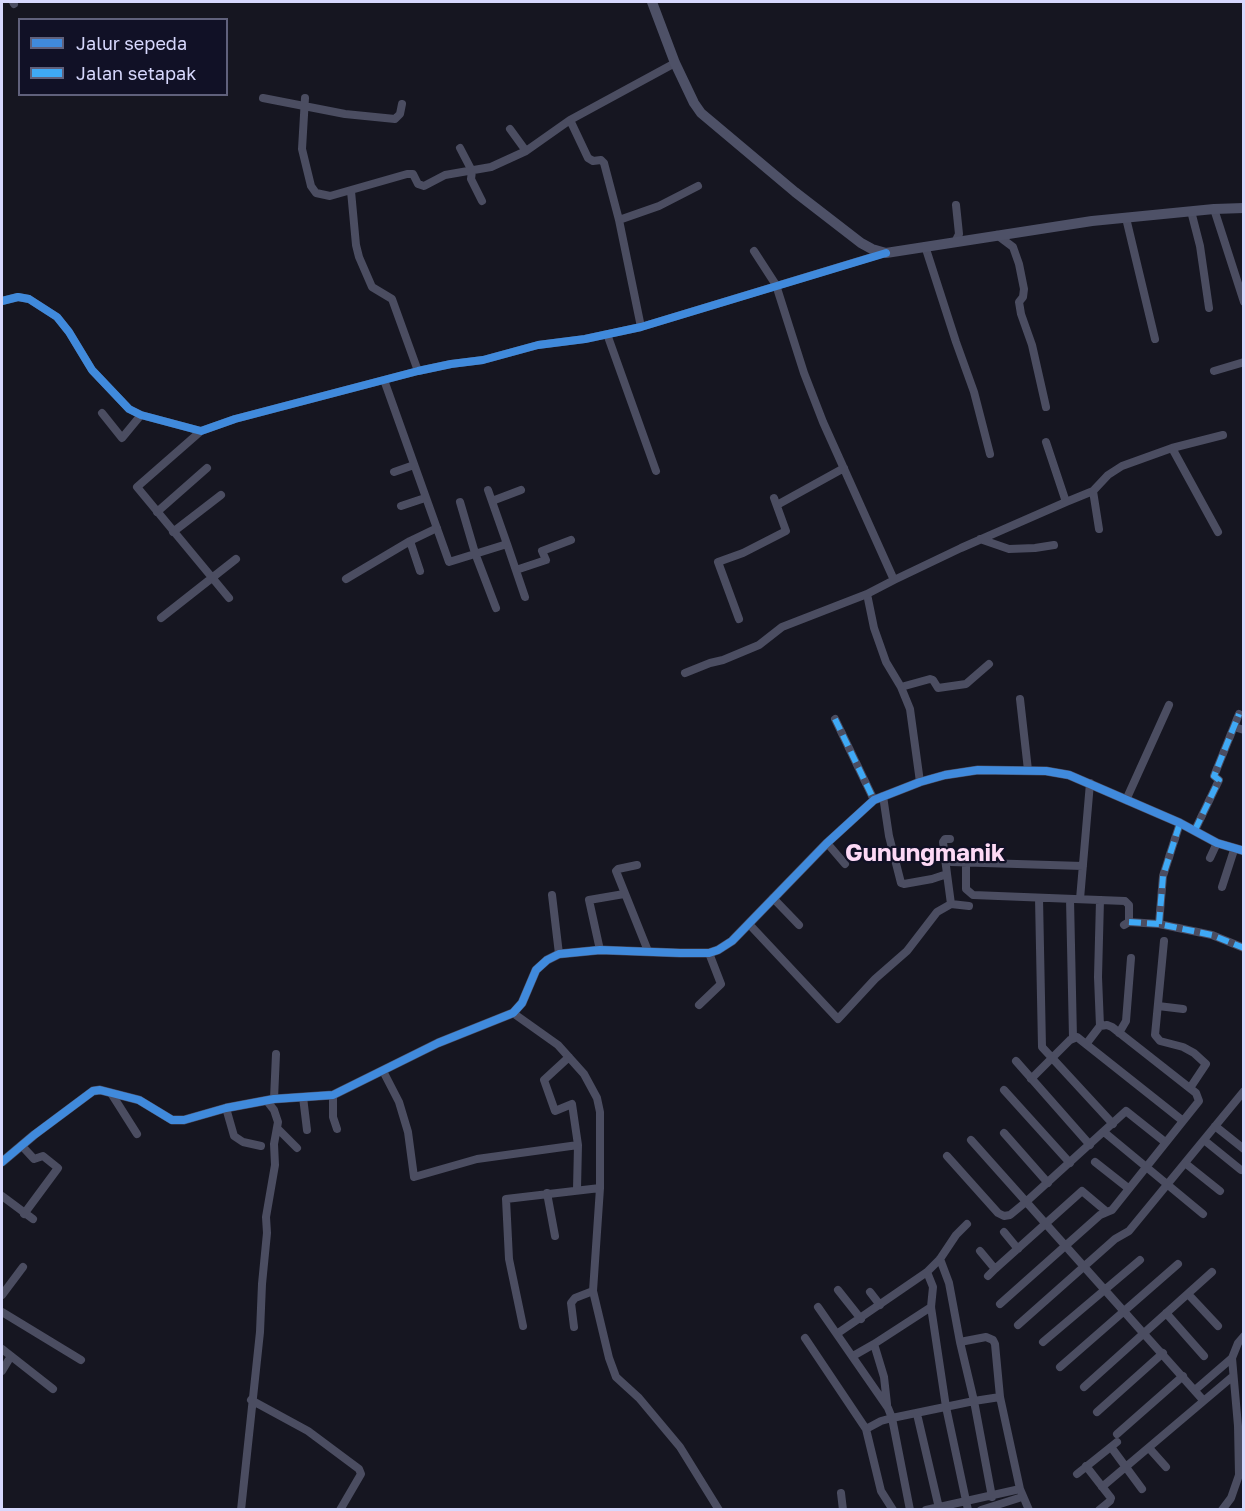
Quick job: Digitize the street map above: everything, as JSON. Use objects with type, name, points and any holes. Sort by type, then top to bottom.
[{"type":"main road","points":[[652,2],[675,63],[694,104],[714,126],[861,243],[872,249],[886,253],[1126,218],[1244,208]]},
{"type":"street","points":[[305,101],[303,149],[312,186],[316,193],[324,195],[351,191],[407,174],[413,174],[418,184],[424,186],[445,175],[491,167],[526,151],[570,120],[675,63]]},
{"type":"street","points":[[263,98],[305,101],[345,114],[395,119],[400,114],[402,104]]},
{"type":"street","points":[[570,120],[588,158],[593,161],[601,160],[604,163],[620,220],[641,327]]},
{"type":"street","points":[[510,129],[526,151]]},
{"type":"street","points":[[460,148],[472,171],[471,179],[482,201]]},
{"type":"street","points":[[620,220],[650,210],[698,186]]},
{"type":"street","points":[[351,191],[359,257],[372,287],[392,299],[418,371]]},
{"type":"street","points":[[955,242],[960,234],[956,205]]},
{"type":"street","points":[[1214,209],[1244,302]]},
{"type":"street","points":[[1191,211],[1200,246],[1209,308]]},
{"type":"street","points":[[1126,218],[1155,339]]},
{"type":"street","points":[[997,235],[1013,248],[1019,264],[1024,289],[1023,297],[1019,302],[1021,314],[1034,352],[1046,406]]},
{"type":"street","points":[[925,246],[974,392],[990,454]]},
{"type":"street","points":[[754,251],[776,285],[804,372],[894,580]]},
{"type":"street","points":[[228,598],[137,487],[201,431],[236,419],[418,371],[483,360],[538,345],[641,327],[886,253]]},
{"type":"street","points":[[2,301],[18,297],[28,299],[57,317],[92,370],[120,400],[141,415],[201,431]]},
{"type":"street","points":[[607,334],[656,471]]},
{"type":"street","points":[[1214,371],[1244,362]]},
{"type":"street","points":[[384,380],[449,562],[507,544]]},
{"type":"street","points":[[102,413],[122,438],[141,415]]},
{"type":"street","points":[[685,673],[759,645],[782,627],[867,594],[980,539],[1093,491],[1108,475],[1122,466],[1172,448],[1223,435]]},
{"type":"street","points":[[1046,442],[1066,502]]},
{"type":"street","points":[[1172,448],[1218,531]]},
{"type":"street","points":[[394,472],[414,465]]},
{"type":"street","points":[[157,512],[207,468]]},
{"type":"street","points":[[739,619],[718,562],[743,553],[786,531],[775,502],[844,468]]},
{"type":"street","points":[[488,490],[525,597]]},
{"type":"street","points":[[492,501],[521,490]]},
{"type":"street","points":[[1093,491],[1099,529]]},
{"type":"street","points":[[173,532],[221,495]]},
{"type":"street","points":[[401,506],[425,498]]},
{"type":"street","points":[[460,502],[475,553],[496,608]]},
{"type":"street","points":[[346,579],[436,528]]},
{"type":"street","points":[[980,539],[1009,549],[1054,545]]},
{"type":"street","points":[[516,570],[546,560],[542,551],[571,540]]},
{"type":"street","points":[[410,541],[420,571]]},
{"type":"street","points":[[161,618],[236,559]]},
{"type":"street","points":[[867,594],[874,628],[886,662],[901,687],[911,716],[920,782]]},
{"type":"street","points":[[901,687],[930,679],[938,688],[966,684],[989,664]]},
{"type":"street","points":[[1020,699],[1028,770]]},
{"type":"street","points":[[1126,800],[1169,705]]},
{"type":"street","points":[[1195,830],[1220,780],[1214,776],[1239,714]]},
{"type":"street","points":[[835,719],[878,798],[901,883],[932,879],[946,874]]},
{"type":"street","points":[[1234,727],[1244,730]]},
{"type":"street","points":[[2,1162],[93,1090],[140,1100],[172,1119],[184,1120],[226,1108],[270,1100],[333,1095],[438,1043],[513,1013],[522,1003],[536,970],[547,960],[559,954],[600,950],[709,953],[727,946],[827,843],[878,798],[920,782],[961,771],[1028,770],[1069,775],[1180,823],[1217,843],[1239,850],[1222,887]]},
{"type":"street","points":[[1080,899],[1090,783]]},
{"type":"street","points":[[1159,924],[1163,876],[1180,823]]},
{"type":"street","points":[[950,839],[945,839],[943,842],[951,904]]},
{"type":"street","points":[[827,843],[845,864]]},
{"type":"street","points":[[1210,858],[1217,843]]},
{"type":"street","points":[[951,862],[1083,866]]},
{"type":"street","points":[[966,862],[965,884],[973,895],[1070,898],[1128,903],[1126,923],[1159,924],[1212,935],[1244,948]]},
{"type":"street","points":[[637,865],[617,870],[624,894],[648,951]]},
{"type":"street","points":[[600,950],[590,900],[624,894]]},
{"type":"street","points":[[552,896],[559,954]]},
{"type":"street","points":[[773,898],[799,925]]},
{"type":"street","points":[[1039,898],[1040,1041],[1042,1047],[1113,1124]]},
{"type":"street","points":[[1070,898],[1073,1038]]},
{"type":"street","points":[[1087,1043],[1100,1026],[1098,977],[1100,900]]},
{"type":"street","points":[[749,924],[838,1019],[875,979],[907,951],[932,916],[951,904],[969,906]]},
{"type":"street","points":[[1164,941],[1156,1039],[1183,1047],[1206,1064],[1190,1088]]},
{"type":"street","points":[[699,1005],[721,984],[709,953]]},
{"type":"street","points":[[1119,1033],[1126,1021],[1131,958]]},
{"type":"street","points":[[1158,1006],[1183,1009]]},
{"type":"street","points":[[513,1013],[558,1045],[584,1074],[597,1098],[600,1112],[600,1188],[592,1291],[614,1373],[639,1398],[680,1447],[719,1509]]},
{"type":"street","points":[[1000,1304],[1100,1215],[1112,1210],[1199,1101],[1199,1096],[1190,1088],[1119,1033],[1107,1025],[1100,1026]]},
{"type":"street","points":[[1031,1079],[1073,1038],[1077,1037],[1183,1120]]},
{"type":"street","points":[[241,1509],[260,1332],[267,1233],[266,1217],[275,1165],[274,1144],[278,1122],[270,1100],[276,1054]]},
{"type":"street","points":[[569,1057],[544,1080],[555,1111],[572,1104],[578,1145],[577,1189]]},
{"type":"street","points":[[1016,1061],[1090,1145]]},
{"type":"street","points":[[383,1071],[399,1102],[408,1132],[414,1177],[477,1159],[578,1145]]},
{"type":"street","points":[[1004,1090],[1070,1163]]},
{"type":"street","points":[[1018,1325],[1115,1239],[1129,1231],[1244,1091]]},
{"type":"street","points":[[111,1092],[137,1134]]},
{"type":"street","points":[[333,1095],[333,1117],[337,1129]]},
{"type":"street","points":[[303,1097],[307,1130]]},
{"type":"street","points":[[226,1108],[234,1136],[243,1142],[261,1146]]},
{"type":"street","points":[[947,1156],[998,1213],[1004,1216],[1010,1215],[1027,1201],[1126,1111],[1165,1142]]},
{"type":"street","points":[[1215,1126],[1244,1149]]},
{"type":"street","points":[[277,1128],[297,1148]]},
{"type":"street","points":[[1104,1132],[1203,1214]]},
{"type":"street","points":[[1004,1133],[1047,1183]]},
{"type":"street","points":[[971,1140],[1106,1288],[1203,1400]]},
{"type":"street","points":[[1204,1140],[1241,1170]]},
{"type":"street","points":[[22,1146],[34,1159],[44,1156],[58,1168],[24,1215]]},
{"type":"street","points":[[1095,1162],[1128,1188]]},
{"type":"street","points":[[1185,1163],[1220,1191]]},
{"type":"street","points":[[1076,1184],[1107,1212]]},
{"type":"street","points":[[523,1326],[509,1260],[506,1199],[600,1188]]},
{"type":"street","points":[[988,1276],[1083,1191]]},
{"type":"street","points":[[548,1193],[555,1236]]},
{"type":"street","points":[[2,1196],[24,1215],[33,1219]]},
{"type":"street","points":[[838,1333],[927,1272],[967,1224]]},
{"type":"street","points":[[1004,1232],[1018,1249]]},
{"type":"street","points":[[980,1251],[995,1269]]},
{"type":"street","points":[[940,1258],[950,1283],[992,1497]]},
{"type":"street","points":[[1043,1342],[1140,1260]]},
{"type":"street","points":[[1060,1367],[1178,1264]]},
{"type":"street","points":[[2,1295],[22,1267]]},
{"type":"street","points":[[927,1272],[933,1287],[931,1307],[946,1407],[968,1505]]},
{"type":"street","points":[[1084,1387],[1212,1272]]},
{"type":"street","points":[[838,1290],[861,1319]]},
{"type":"street","points":[[574,1327],[571,1304],[575,1298],[592,1291]]},
{"type":"street","points":[[870,1292],[880,1305]]},
{"type":"street","points":[[1188,1294],[1218,1326]]},
{"type":"street","points":[[818,1307],[888,1408],[910,1509]]},
{"type":"street","points":[[853,1356],[931,1307]]},
{"type":"street","points":[[2,1312],[81,1360]]},
{"type":"street","points":[[1166,1313],[1204,1356]]},
{"type":"street","points":[[1222,1509],[1231,1498],[1241,1476],[1232,1358],[1234,1350],[1244,1336]]},
{"type":"street","points":[[960,1342],[986,1337],[993,1340],[995,1344],[1000,1397],[1021,1493],[1029,1509]]},
{"type":"street","points":[[806,1338],[866,1429],[881,1491],[893,1509]]},
{"type":"street","points":[[874,1344],[884,1377],[888,1408]]},
{"type":"street","points":[[2,1349],[53,1389]]},
{"type":"street","points":[[1096,1412],[1163,1353]]},
{"type":"street","points":[[2,1371],[11,1356]]},
{"type":"street","points":[[1195,1390],[1232,1358]]},
{"type":"street","points":[[1077,1474],[1183,1376]]},
{"type":"street","points":[[1102,1487],[1232,1377]]},
{"type":"street","points":[[866,1429],[892,1418],[1000,1397]]},
{"type":"street","points":[[251,1400],[308,1431],[359,1469],[361,1474],[339,1509]]},
{"type":"street","points":[[917,1414],[939,1508]]},
{"type":"street","points":[[1115,1441],[1126,1468],[1142,1489]]},
{"type":"street","points":[[1149,1448],[1166,1467]]},
{"type":"street","points":[[1086,1466],[1111,1500],[1099,1509]]},
{"type":"street","points":[[841,1493],[843,1509]]},
{"type":"street","points":[[926,1509],[968,1505],[992,1497],[1021,1493]]},
{"type":"street","points":[[981,1509],[1021,1493]]},
{"type":"marked path","points":[[1195,830],[1219,780],[1214,776],[1239,714]]},
{"type":"marked path","points":[[835,719],[874,800]]},
{"type":"marked path","points":[[1159,924],[1163,876],[1180,823]]},
{"type":"marked path","points":[[1129,922],[1159,924],[1212,935],[1244,948]]},
{"type":"cycle path","points":[[2,301],[18,297],[29,299],[57,317],[92,370],[129,409],[141,415],[201,431],[235,419],[418,371],[483,360],[538,345],[585,339],[641,327],[886,253]]},
{"type":"cycle path","points":[[2,1162],[93,1091],[100,1090],[139,1100],[172,1120],[184,1120],[226,1108],[274,1099],[333,1095],[438,1043],[513,1013],[522,1003],[536,970],[547,960],[559,954],[600,950],[680,953],[709,953],[718,950],[732,941],[827,843],[874,800],[945,775],[978,770],[1046,771],[1069,775],[1180,823],[1217,843],[1244,851]]},
{"type":"district","name":"Gunungmanik","points":[[925,853]]}]
